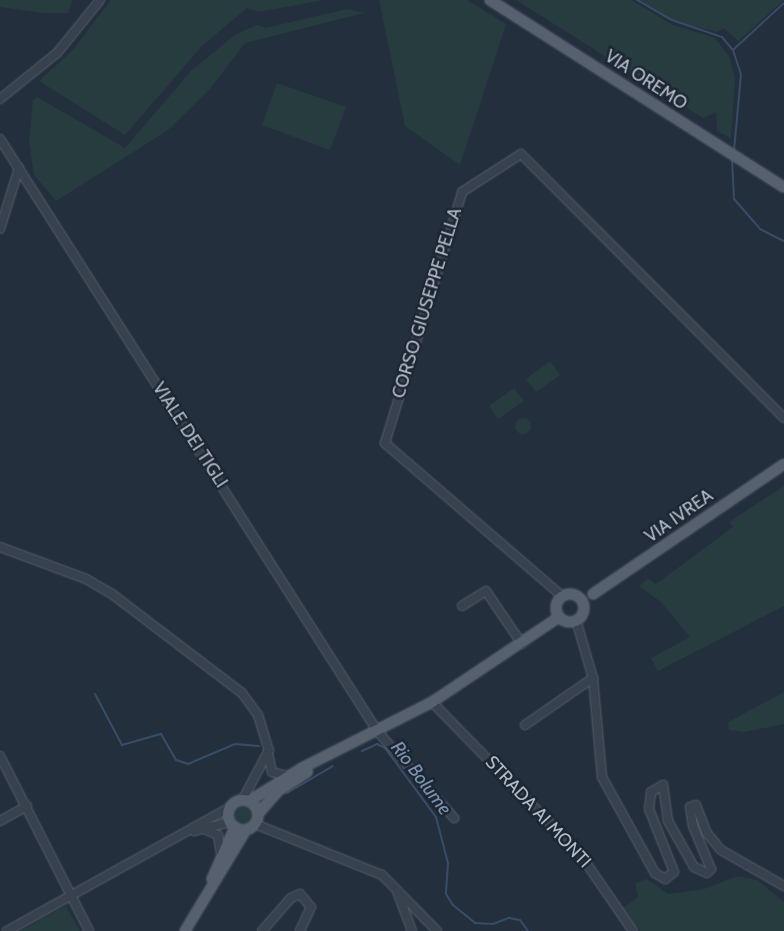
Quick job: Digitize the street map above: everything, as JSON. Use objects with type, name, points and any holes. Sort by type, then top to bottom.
[{"type":"main road","name":"VIA OREMO","points":[[490,0],[784,187]]},
{"type":"main road","name":"VIA IVREA","points":[[588,597],[784,464]]},
{"type":"main road","points":[[571,594],[588,597],[584,610],[576,620],[559,616],[556,603],[562,596],[571,594]]},
{"type":"main road","points":[[207,892],[232,825],[230,808],[287,776],[378,732],[432,702],[522,644],[559,616]]},
{"type":"main road","points":[[185,931],[207,892],[251,827],[258,813],[278,791],[329,757]]},
{"type":"main road","points":[[246,800],[258,813]]},
{"type":"main road","points":[[232,825],[251,827]]},
{"type":"street","points":[[0,100],[57,53],[100,0]]},
{"type":"street","name":"VIALE DEI TIGLI","points":[[0,139],[378,732]]},
{"type":"street","name":"CORSO GIUSEPPE PELLA","points":[[562,596],[385,444],[462,192],[521,154],[784,418]]},
{"type":"street","points":[[0,229],[19,168]]},
{"type":"street","points":[[0,546],[86,579],[242,693],[258,715],[272,772],[287,776]]},
{"type":"street","points":[[462,606],[486,591],[522,644]]},
{"type":"street","points":[[576,620],[593,678],[602,776],[655,873],[665,879],[674,872],[649,809],[651,792],[663,785],[668,821],[694,867],[706,872],[711,869],[693,826],[690,807],[696,805],[706,833],[720,850],[784,886]]},
{"type":"street","points":[[525,725],[593,678]]},
{"type":"street","name":"STRADA AI MONTI","points":[[432,702],[575,848],[633,931]]},
{"type":"street","points":[[378,732],[454,818]]},
{"type":"street","points":[[246,800],[268,753]]},
{"type":"street","points":[[0,756],[89,931]]},
{"type":"street","points":[[0,820],[26,806]]},
{"type":"street","points":[[7,931],[230,808]]},
{"type":"street","points":[[175,837],[199,829],[232,825]]},
{"type":"street","points":[[251,827],[390,880],[437,931]]},
{"type":"street","points":[[199,829],[218,835],[221,856]]},
{"type":"street","points":[[390,880],[401,897],[412,931]]},
{"type":"street","points":[[262,931],[291,898],[300,894],[311,907],[300,931]]},
{"type":"green space","points":[[0,0],[73,0],[68,13],[43,13],[0,7]]},
{"type":"green space","points":[[111,0],[323,0],[259,12],[247,8],[203,45],[125,135],[39,81],[72,51]]},
{"type":"green space","points":[[379,0],[467,0],[506,24],[460,165],[405,126]]},
{"type":"green space","points":[[516,0],[631,0],[673,25],[715,38],[730,58],[735,80],[731,138],[717,131],[716,112],[703,118]]},
{"type":"green space","points":[[637,0],[784,0],[738,41],[724,28],[717,32],[668,20]]},
{"type":"green space","points":[[347,9],[364,13],[245,43],[209,90],[168,130],[56,201],[34,175],[29,140],[33,100],[37,97],[125,148],[191,71],[236,34],[257,25],[266,28]]},
{"type":"green space","points":[[277,83],[346,107],[330,150],[262,125]]},
{"type":"green space","points":[[550,361],[560,375],[536,392],[526,379]]},
{"type":"green space","points":[[514,388],[524,401],[498,419],[489,406]]},
{"type":"green space","points":[[523,418],[529,420],[531,426],[529,432],[523,434],[517,432],[515,426],[517,420]]},
{"type":"green space","points":[[784,486],[784,606],[658,671],[651,658],[690,637],[661,602],[639,586],[648,579],[656,584],[733,527],[729,522]]},
{"type":"green space","points":[[784,692],[784,724],[744,732],[729,730],[728,722]]},
{"type":"green space","points":[[244,804],[252,807],[255,815],[252,823],[244,826],[236,823],[233,815],[236,807]]},
{"type":"green space","points":[[738,876],[757,880],[784,902],[784,931],[640,931],[623,908],[638,897],[635,883],[647,879],[668,894],[704,889]]},
{"type":"green space","points":[[66,906],[80,931],[20,931]]},
{"type":"waterway","points":[[637,0],[672,20],[722,37],[733,50],[741,74],[734,151]]},
{"type":"waterway","points":[[733,50],[784,3]]},
{"type":"waterway","points":[[732,158],[734,199],[760,229],[784,241]]},
{"type":"waterway","name":"Rio Bolume","points":[[95,694],[122,745],[161,734],[176,760],[188,764],[235,744],[259,746]]},
{"type":"waterway","name":"Rio Bolume","points":[[362,751],[377,744],[385,748],[436,817],[448,863],[446,894],[453,905],[475,923],[493,924],[509,918],[520,920],[528,931]]},
{"type":"waterway","name":"Rio Bolume","points":[[287,793],[333,766]]}]
